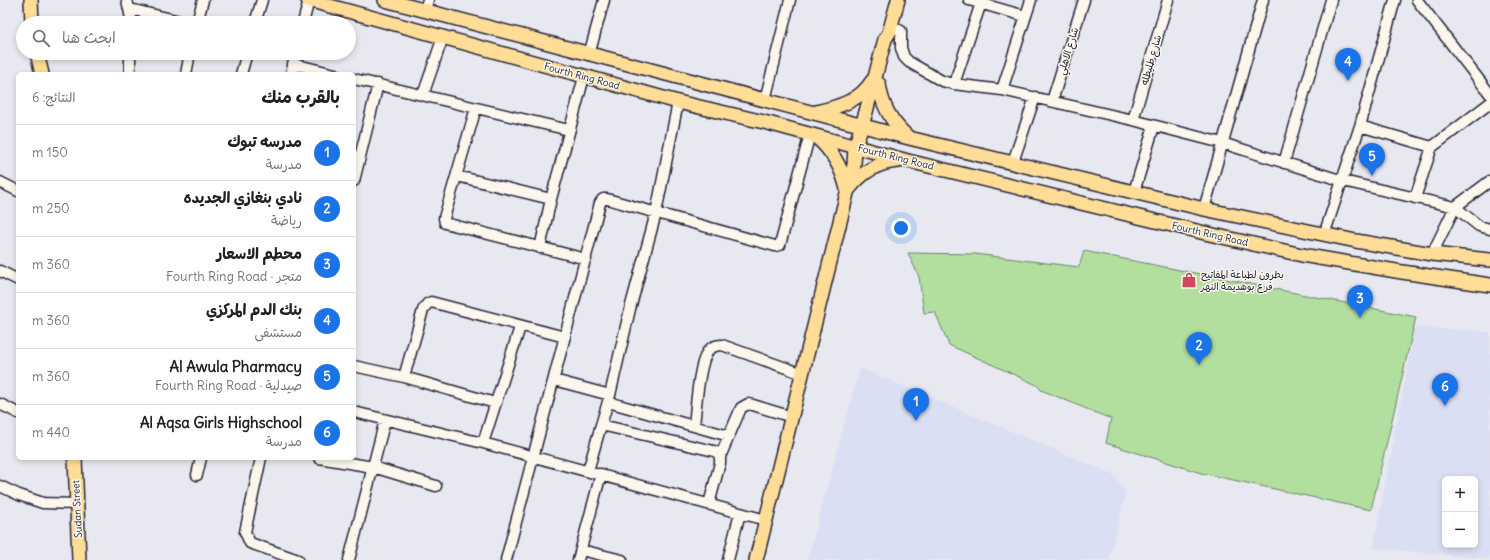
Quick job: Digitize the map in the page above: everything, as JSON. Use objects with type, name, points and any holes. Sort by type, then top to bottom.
[{"type":"main road","points":[[31,0],[32,16]]},
{"type":"main road","name":"Fourth Ring Road","points":[[308,0],[678,102],[812,135],[908,161],[1209,234],[1302,255],[1490,285]]},
{"type":"main road","points":[[385,0],[426,6],[506,33],[590,55],[909,138],[1204,209],[1356,241],[1432,254],[1490,260]]},
{"type":"main road","points":[[756,560],[858,148],[877,79],[890,40],[890,29],[898,0]]},
{"type":"main road","points":[[501,54],[506,33]]},
{"type":"main road","points":[[39,60],[42,72]]},
{"type":"main road","points":[[814,113],[837,108],[848,103],[877,79]]},
{"type":"main road","points":[[877,79],[881,97],[890,118],[909,138]]},
{"type":"main road","points":[[812,135],[824,144],[838,163],[848,190]]},
{"type":"main road","points":[[848,190],[866,171],[879,164],[908,161]]},
{"type":"main road","name":"Sudan Street","points":[[75,460],[79,560]]},
{"type":"street","points":[[199,16],[203,0]]},
{"type":"street","points":[[257,16],[262,0]]},
{"type":"street","points":[[305,16],[308,0]]},
{"type":"street","points":[[590,55],[604,0]]},
{"type":"street","points":[[765,100],[790,0]]},
{"type":"street","points":[[969,0],[981,2],[1026,16]]},
{"type":"street","points":[[1002,90],[1030,0]]},
{"type":"street","name":"شارع الاهلي","points":[[1052,101],[1084,0]]},
{"type":"street","name":"شارع طليطله","points":[[1134,120],[1168,0]]},
{"type":"street","points":[[1204,209],[1262,0]]},
{"type":"street","points":[[1284,162],[1331,0]]},
{"type":"street","points":[[1324,234],[1343,181],[1360,126],[1395,0]]},
{"type":"street","points":[[1417,0],[1490,94]]},
{"type":"street","points":[[954,84],[981,2]]},
{"type":"street","points":[[131,16],[128,4],[166,16]]},
{"type":"street","points":[[890,29],[901,31],[904,57],[909,62],[942,81],[1002,90],[1035,97],[1134,120],[1222,143],[1343,181],[1455,207],[1479,226],[1490,229]]},
{"type":"street","points":[[423,95],[443,38]]},
{"type":"street","points":[[130,60],[130,72]]},
{"type":"street","points":[[186,72],[189,60]]},
{"type":"street","points":[[242,72],[245,60]]},
{"type":"street","points":[[292,69],[318,72]]},
{"type":"street","points":[[540,248],[551,199],[584,77]]},
{"type":"street","points":[[356,79],[569,130]]},
{"type":"street","points":[[356,171],[378,84]]},
{"type":"street","points":[[1013,162],[1035,97]]},
{"type":"street","points":[[588,471],[609,399],[630,308],[656,213],[678,102]]},
{"type":"street","points":[[1414,198],[1432,147],[1490,103]]},
{"type":"street","points":[[476,108],[444,218],[445,223],[586,259]]},
{"type":"street","points":[[1134,192],[1154,126]]},
{"type":"street","points":[[1360,126],[1432,147]]},
{"type":"street","points":[[506,560],[600,203],[607,199],[775,246],[780,245],[812,135]]},
{"type":"street","points":[[457,176],[551,199]]},
{"type":"street","points":[[1432,254],[1455,207],[1490,181]]},
{"type":"street","points":[[0,182],[16,190]]},
{"type":"street","points":[[0,271],[16,279]]},
{"type":"street","points":[[404,378],[423,310],[427,304],[431,302],[565,338]]},
{"type":"street","points":[[483,443],[520,327]]},
{"type":"street","points":[[694,426],[702,366],[708,352],[715,345],[722,345],[803,374]]},
{"type":"street","points":[[356,366],[495,403]]},
{"type":"street","points":[[554,380],[609,399],[729,436]]},
{"type":"street","points":[[0,404],[16,412]]},
{"type":"street","points":[[709,504],[720,463],[720,457],[741,408],[748,404],[792,417]]},
{"type":"street","points":[[356,413],[483,443],[766,520]]},
{"type":"street","points":[[349,560],[385,420]]},
{"type":"street","points":[[601,425],[714,451],[718,453],[720,457]]},
{"type":"street","points":[[197,475],[200,460]]},
{"type":"street","points":[[262,460],[245,532],[247,538],[250,543],[298,560]]},
{"type":"street","points":[[331,460],[373,467],[436,486]]},
{"type":"street","points":[[578,560],[601,474]]},
{"type":"street","points":[[0,486],[18,495],[42,503],[76,504]]},
{"type":"street","points":[[728,560],[740,513]]},
{"type":"street","points":[[581,550],[622,560]]},
{"type":"shaded area","points":[[1415,327],[1490,332],[1490,559],[1373,548]]},
{"type":"shaded area","points":[[860,368],[1113,474],[1126,492],[1109,560],[807,560]]},
{"type":"green space","points":[[1084,251],[1416,317],[1371,510],[1201,473],[1106,443],[1111,419],[1041,390],[1037,385],[949,345],[935,312],[924,313],[919,277],[908,253],[975,254],[1079,267]]},
{"type":"place","name":"بنك الدم المركزي","points":[[1348,81]]},
{"type":"place","name":"Al Awula Pharmacy","points":[[1372,176]]},
{"type":"place","name":"بطرون لطباعة المفاتيح فرع بوهديمة النهر","points":[[1189,280]]},
{"type":"place","name":"محطم الاسعار","points":[[1360,318]]},
{"type":"place","name":"نادي بنغازي الجديده","points":[[1199,365]]},
{"type":"place","name":"Al Aqsa Girls Highschool","points":[[1445,406]]},
{"type":"place","name":"مدرسه تبوك","points":[[916,421]]}]
